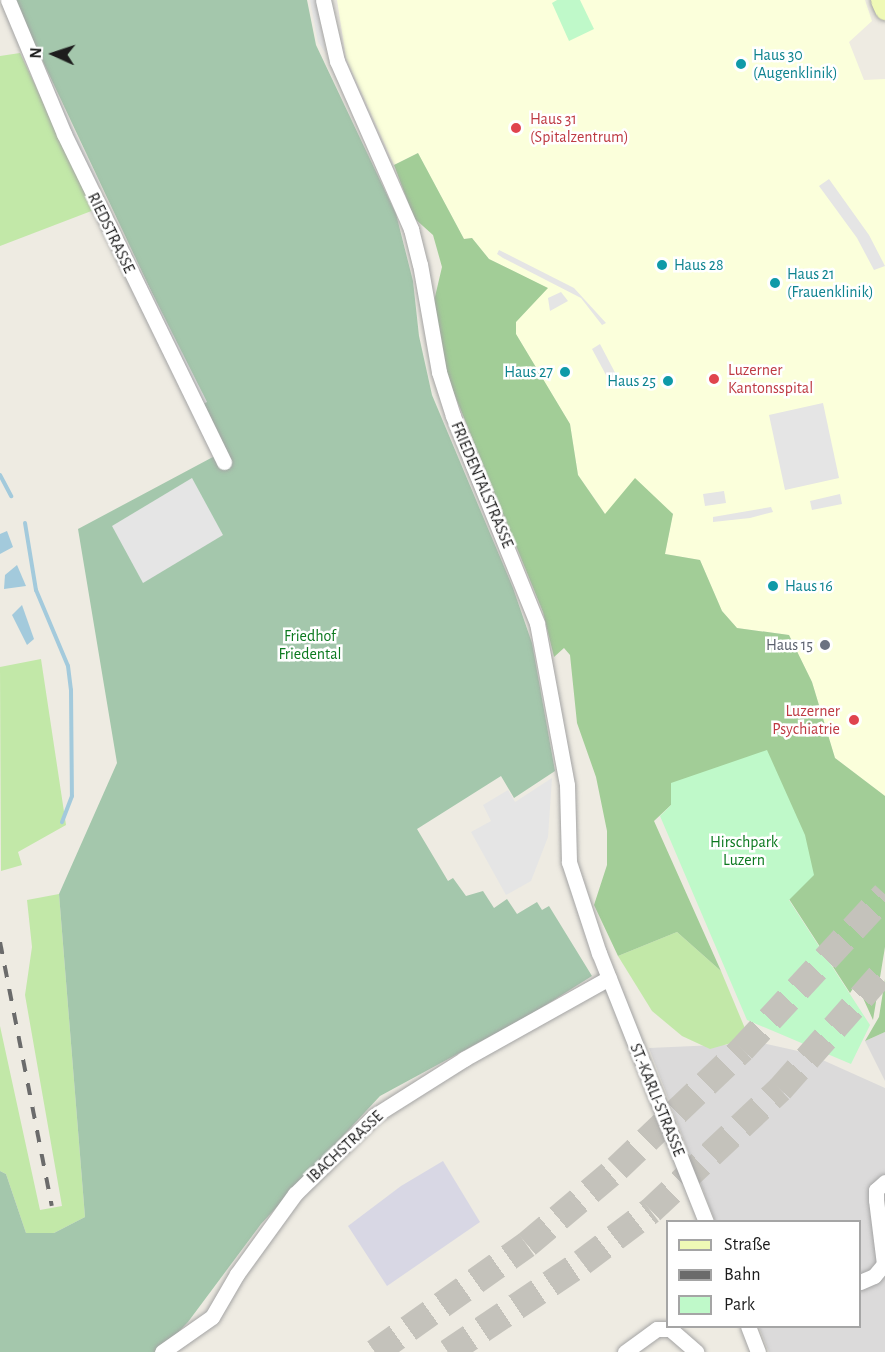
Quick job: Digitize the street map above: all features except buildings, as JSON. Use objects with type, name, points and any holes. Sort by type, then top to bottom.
[{"type":"main road","points":[[881,0],[885,9]]},
{"type":"street","name":"RIEDSTRASSE","points":[[8,0],[64,134],[224,462]]},
{"type":"street","name":"FRIEDENTALSTRASSE","points":[[323,0],[337,61],[411,229],[420,264],[439,372],[453,416],[537,623],[567,785],[568,862],[609,978]]},
{"type":"street","name":"ST.-KARLI-STRASSE","points":[[609,978],[706,1220]]},
{"type":"street","name":"IBACHSTRASSE","points":[[162,1352],[212,1317],[237,1274],[295,1194],[374,1116],[464,1059],[609,978]]},
{"type":"street","points":[[861,1282],[874,1276],[884,1264],[876,1190],[885,1182]]},
{"type":"street","points":[[749,1328],[758,1352]]},
{"type":"street","points":[[626,1352],[657,1329],[670,1329],[696,1352]]},
{"type":"shaded area","points":[[310,0],[316,0],[326,53],[318,42]]},
{"type":"shaded area","name":"Luzerner Kantonsspital","points":[[337,0],[865,0],[872,21],[849,42],[864,80],[885,79],[885,796],[835,758],[812,682],[789,635],[737,628],[722,611],[700,560],[665,554],[673,513],[606,515],[578,475],[570,424],[516,334],[516,322],[547,288],[489,259],[472,238],[464,239],[418,153],[394,165],[346,58]]},
{"type":"shaded area","points":[[42,61],[100,184],[90,188],[34,65]]},
{"type":"shaded area","points":[[829,179],[869,235],[885,266],[874,270],[857,238],[819,186]]},
{"type":"shaded area","points":[[127,243],[207,402],[197,407],[118,247]]},
{"type":"shaded area","points":[[499,250],[574,288],[606,323],[602,325],[581,298],[503,258],[497,254]]},
{"type":"shaded area","points":[[561,292],[568,301],[550,311],[548,298]]},
{"type":"shaded area","points":[[600,344],[621,384],[613,388],[592,349]]},
{"type":"shaded area","points":[[823,403],[839,478],[785,490],[769,415]]},
{"type":"shaded area","points":[[192,478],[223,535],[143,583],[112,526]]},
{"type":"shaded area","points":[[724,491],[726,503],[705,506],[703,494]]},
{"type":"shaded area","points":[[840,494],[842,504],[812,510],[810,501]]},
{"type":"shaded area","points":[[771,507],[773,512],[750,518],[713,522],[713,517]]},
{"type":"shaded area","points":[[552,778],[548,837],[531,881],[506,895],[471,832],[491,821],[483,805],[508,790],[515,802]]},
{"type":"shaded area","points":[[885,1032],[885,1081],[865,1041]]},
{"type":"shaded area","points":[[762,1043],[807,1053],[885,1088],[885,1352],[769,1352],[759,1328],[861,1328],[861,1220],[715,1220],[649,1048]]},
{"type":"shaded area","points":[[443,1161],[480,1222],[387,1286],[348,1226],[401,1186]]},
{"type":"green space","name":"Friedhof Friedental","points":[[14,0],[307,0],[316,45],[396,214],[413,281],[419,336],[432,395],[513,588],[532,643],[555,771],[514,798],[501,776],[417,829],[448,881],[453,878],[466,896],[483,891],[494,908],[507,899],[517,914],[537,902],[542,910],[549,906],[592,976],[533,1013],[380,1096],[261,1224],[188,1322],[159,1352],[0,1352],[0,1171],[6,1174],[26,1233],[54,1233],[85,1217],[59,894],[117,763],[78,529],[226,450]]},
{"type":"green space","points":[[557,0],[580,0],[594,29],[569,41],[552,3]]},
{"type":"green space","points":[[20,53],[94,210],[0,246],[0,56]]},
{"type":"green space","points":[[418,153],[464,239],[472,238],[489,259],[548,288],[516,322],[516,334],[570,424],[578,475],[605,514],[635,478],[673,514],[665,554],[700,560],[722,611],[737,628],[789,635],[812,682],[835,758],[885,796],[885,947],[873,1020],[863,998],[854,987],[850,993],[789,899],[671,805],[654,821],[721,971],[677,932],[618,956],[594,905],[607,865],[607,831],[596,777],[577,723],[570,655],[564,648],[554,657],[543,612],[447,376],[434,301],[442,267],[433,235],[414,218],[394,165]]},
{"type":"green space","points":[[41,659],[66,825],[18,852],[22,865],[1,871],[0,667]]},
{"type":"green space","name":"Hirschpark Luzern","points":[[767,750],[805,835],[814,875],[789,900],[870,1025],[851,1064],[747,1020],[660,816],[671,805],[671,783]]},
{"type":"green space","points":[[59,894],[85,1217],[54,1233],[26,1233],[6,1174],[0,1171],[0,1026],[40,1210],[62,1206],[25,995],[32,947],[27,900]]},
{"type":"green space","points":[[677,932],[721,971],[749,1038],[710,1049],[682,1036],[652,1011],[618,956]]},
{"type":"green space","points":[[885,979],[885,1032],[865,1041],[879,1017]]},
{"type":"water","points":[[7,531],[13,547],[0,554],[0,534]]},
{"type":"water","points":[[17,565],[26,586],[4,589],[5,575]]},
{"type":"water","points":[[22,605],[34,639],[27,645],[12,615]]},
{"type":"waterway","points":[[0,475],[11,496]]},
{"type":"waterway","points":[[25,523],[36,590],[68,666],[71,690],[72,796],[62,822]]},
{"type":"tunnel","points":[[375,1352],[527,1244],[617,1168],[742,1049],[885,894]]},
{"type":"tunnel","points":[[448,1352],[582,1262],[651,1210],[780,1089],[885,970]]},
{"type":"railway","points":[[0,942],[52,1206]]},
{"type":"place","name":"Haus 30 (Augenklinik)","points":[[741,64]]},
{"type":"place","name":"Haus 31 (Spitalzentrum)","points":[[516,128]]},
{"type":"place","name":"Haus 28","points":[[662,265]]},
{"type":"place","name":"Haus 21 (Frauenklinik)","points":[[775,283]]},
{"type":"place","name":"Haus 27","points":[[565,372]]},
{"type":"place","name":"Luzerner Kantonsspital","points":[[714,379]]},
{"type":"place","name":"Haus 25","points":[[668,381]]},
{"type":"place","name":"Haus 16","points":[[773,586]]},
{"type":"place","name":"Haus 15","points":[[825,645]]},
{"type":"place","name":"Luzerner Psychiatrie","points":[[854,720]]}]
